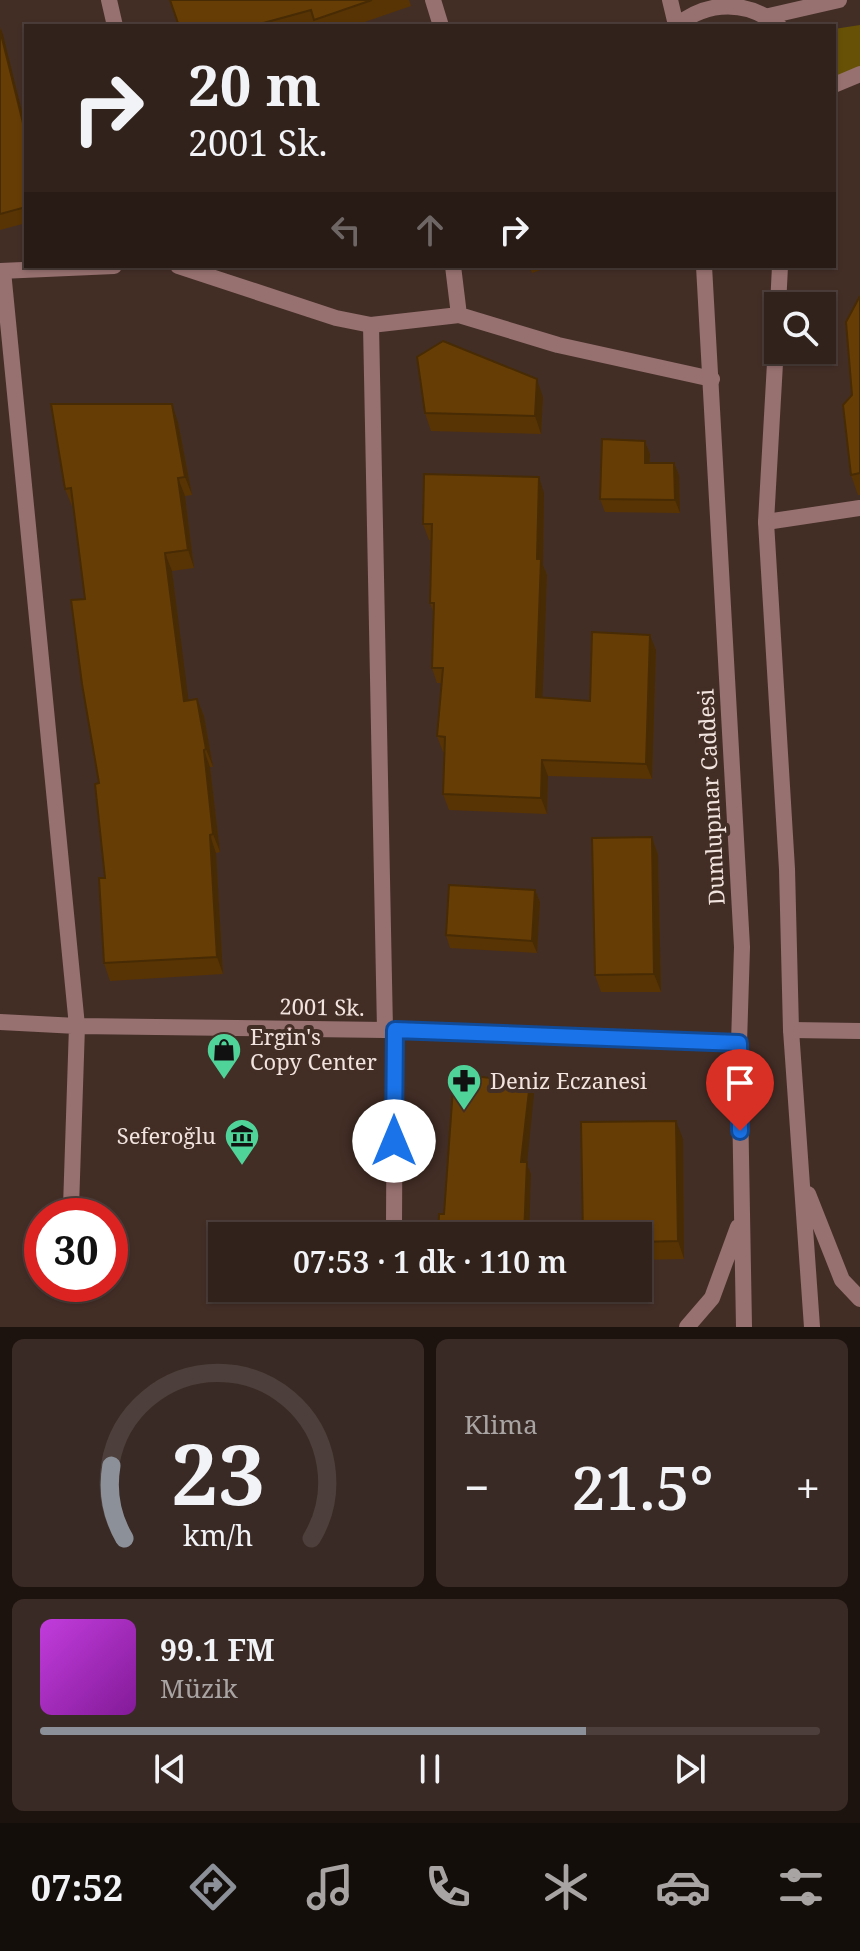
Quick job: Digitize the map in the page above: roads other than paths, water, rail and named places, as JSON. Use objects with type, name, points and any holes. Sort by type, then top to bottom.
[{"type":"street","points":[[109,0],[115,24]]},
{"type":"street","points":[[433,0],[440,24]]},
{"type":"street","points":[[670,0],[676,24]]},
{"type":"street","points":[[680,24],[710,7],[730,4],[766,13],[839,0]]},
{"type":"street","points":[[836,84],[860,74]]},
{"type":"street","points":[[69,268],[2,271],[77,1026],[71,1198]]},
{"type":"street","points":[[184,268],[336,318],[371,325],[459,315],[558,345],[712,379]]},
{"type":"street","points":[[453,268],[459,315]]},
{"type":"street","name":"Dumlupınar Caddesi","points":[[704,268],[742,947],[739,1043],[744,1327]]},
{"type":"street","points":[[779,292],[780,268]]},
{"type":"street","points":[[371,325],[394,1222]]},
{"type":"street","points":[[775,364],[766,522],[787,869],[791,1030],[812,1327]]},
{"type":"street","points":[[766,522],[860,508]]},
{"type":"street","name":"2001 Sk.","points":[[0,1022],[77,1026],[390,1030],[739,1043]]},
{"type":"street","points":[[791,1030],[860,1031]]},
{"type":"street","points":[[803,1180],[842,1280],[860,1299]]},
{"type":"street","points":[[687,1327],[712,1298],[742,1218]]},
{"type":"place","name":"Ergin's Copy Center","points":[[224,1081]]},
{"type":"place","name":"Deniz Eczanesi","points":[[464,1112]]},
{"type":"place","name":"Seferoğlu","points":[[242,1167]]}]
